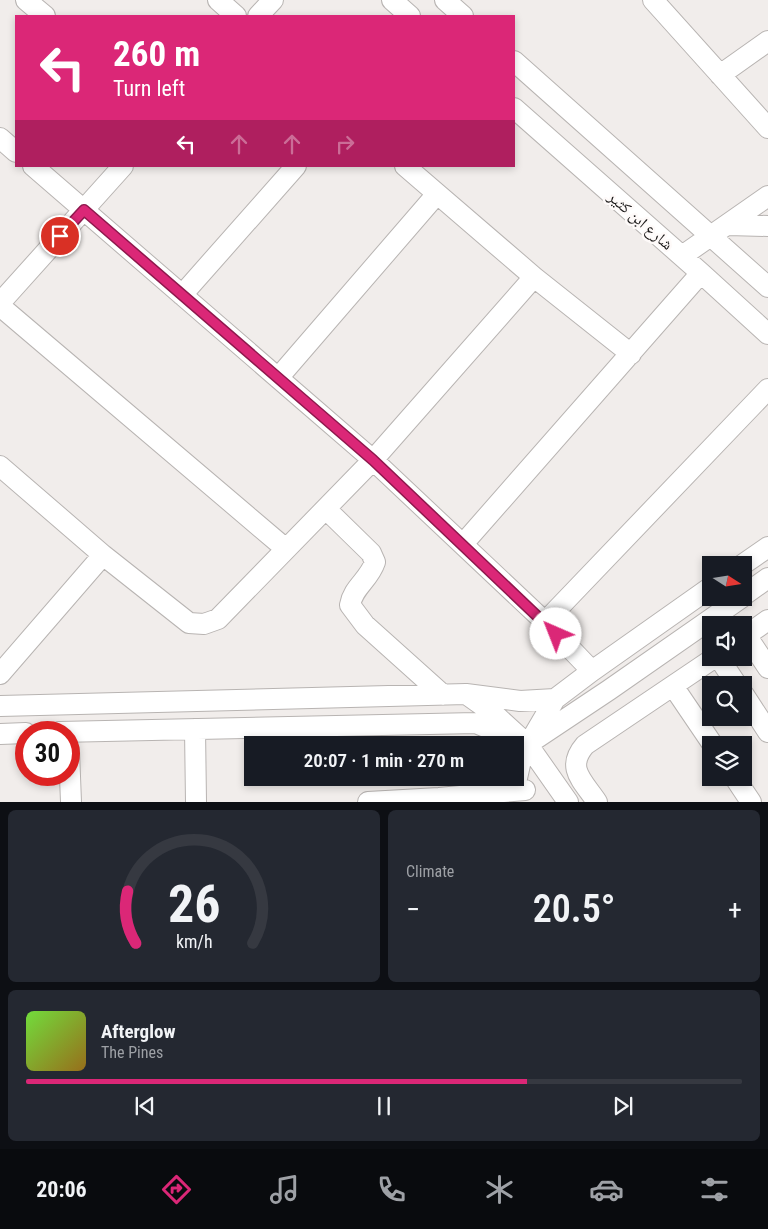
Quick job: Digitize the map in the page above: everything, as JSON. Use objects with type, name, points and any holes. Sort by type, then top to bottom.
[{"type":"street","points":[[26,0],[44,15]]},
{"type":"street","points":[[218,0],[235,15]]},
{"type":"street","points":[[259,15],[273,0]]},
{"type":"street","points":[[392,0],[409,15]]},
{"type":"street","points":[[445,0],[462,15]]},
{"type":"street","points":[[653,0],[768,128]]},
{"type":"street","points":[[720,75],[768,42]]},
{"type":"street","name":"شارع ابن كثير","points":[[515,62],[768,287]]},
{"type":"street","name":"شارع ابن كثير","points":[[515,109],[768,334]]},
{"type":"street","points":[[0,138],[15,151]]},
{"type":"street","points":[[34,167],[373,460],[545,622],[592,670]]},
{"type":"street","points":[[122,167],[0,304],[286,549]]},
{"type":"street","points":[[182,295],[295,167]]},
{"type":"street","points":[[405,167],[534,277],[631,354]]},
{"type":"street","points":[[278,378],[436,195]]},
{"type":"street","points":[[682,256],[768,196]]},
{"type":"street","points":[[728,224],[768,226]]},
{"type":"street","points":[[463,544],[701,273]]},
{"type":"street","points":[[3,476],[189,623],[204,624],[218,619],[373,460],[534,277]]},
{"type":"street","points":[[545,622],[768,389]]},
{"type":"street","points":[[326,509],[371,553],[375,562],[372,572],[352,595],[350,606],[365,625],[443,695]]},
{"type":"street","points":[[752,558],[768,546]]},
{"type":"street","points":[[0,674],[103,555]]},
{"type":"street","points":[[752,567],[767,579],[752,589]]},
{"type":"street","points":[[524,753],[555,699],[592,670],[702,593]]},
{"type":"street","points":[[528,744],[728,606]]},
{"type":"street","points":[[752,631],[768,620]]},
{"type":"street","points":[[676,643],[695,670]]},
{"type":"street","points":[[752,646],[768,668]]},
{"type":"street","points":[[597,802],[577,774],[574,764],[577,754],[585,745],[702,666]]},
{"type":"street","points":[[673,686],[707,736]]},
{"type":"street","points":[[466,694],[493,713],[528,744],[568,802]]},
{"type":"street","points":[[0,706],[466,694],[520,701],[555,699]]},
{"type":"street","points":[[752,707],[768,732]]},
{"type":"street","points":[[80,732],[476,723],[528,744]]},
{"type":"street","points":[[476,723],[485,736]]},
{"type":"street","points":[[195,730],[196,802]]},
{"type":"street","points":[[0,734],[15,733]]},
{"type":"street","points":[[70,786],[71,802]]},
{"type":"street","points":[[368,802],[439,800],[523,786]]},
{"type":"street","points":[[740,786],[751,802]]},
{"type":"route","points":[[60,236],[84,210],[373,460],[556,634]]}]
